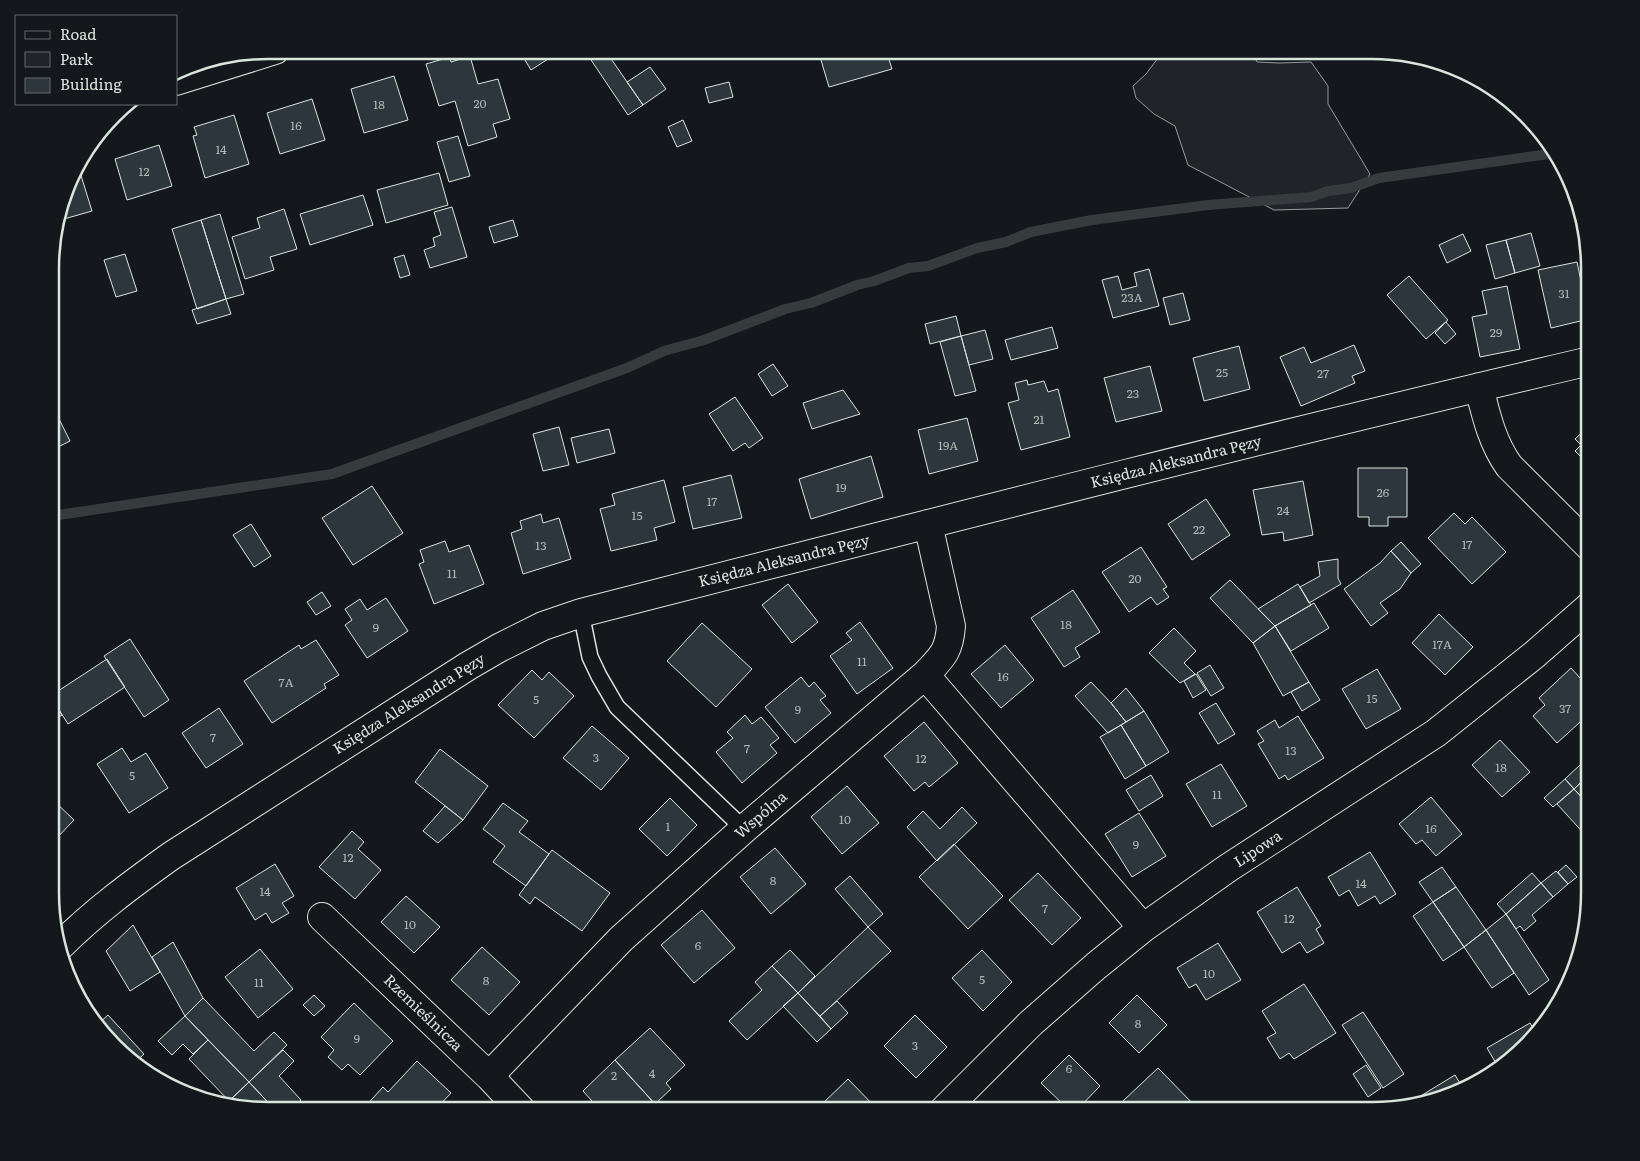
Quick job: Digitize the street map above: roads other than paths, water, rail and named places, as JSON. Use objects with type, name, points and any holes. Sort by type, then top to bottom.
[{"type":"street","points":[[178,80],[240,61]]},
{"type":"street","name":"Księdza Aleksandra Pęzy","points":[[65,941],[84,922],[171,856],[468,666],[543,626],[581,613],[928,524],[1581,363]]},
{"type":"street","points":[[1479,387],[1491,431],[1500,454],[1509,466],[1581,538]]},
{"type":"street","name":"Wspólna","points":[[489,1076],[621,939],[744,829],[925,675],[944,656],[950,642],[951,626],[928,524]]},
{"type":"street","name":"Lipowa","points":[[952,1102],[1031,1023],[1096,966],[1144,928],[1228,868],[1436,733],[1534,655],[1581,614]]},
{"type":"street","points":[[925,675],[1144,928]]},
{"type":"street","name":"Rzemieślnicza","points":[[322,917],[489,1076],[514,1102]]},
{"type":"lane","points":[[581,613],[590,657],[618,707],[744,829]]},
{"type":"waterway","points":[[59,515],[332,474],[627,368],[664,351],[704,340],[785,309],[811,303],[909,268],[928,266],[977,248],[1006,242],[1031,232],[1092,220],[1208,205],[1311,197],[1328,191],[1351,188],[1379,178],[1547,154]]}]
